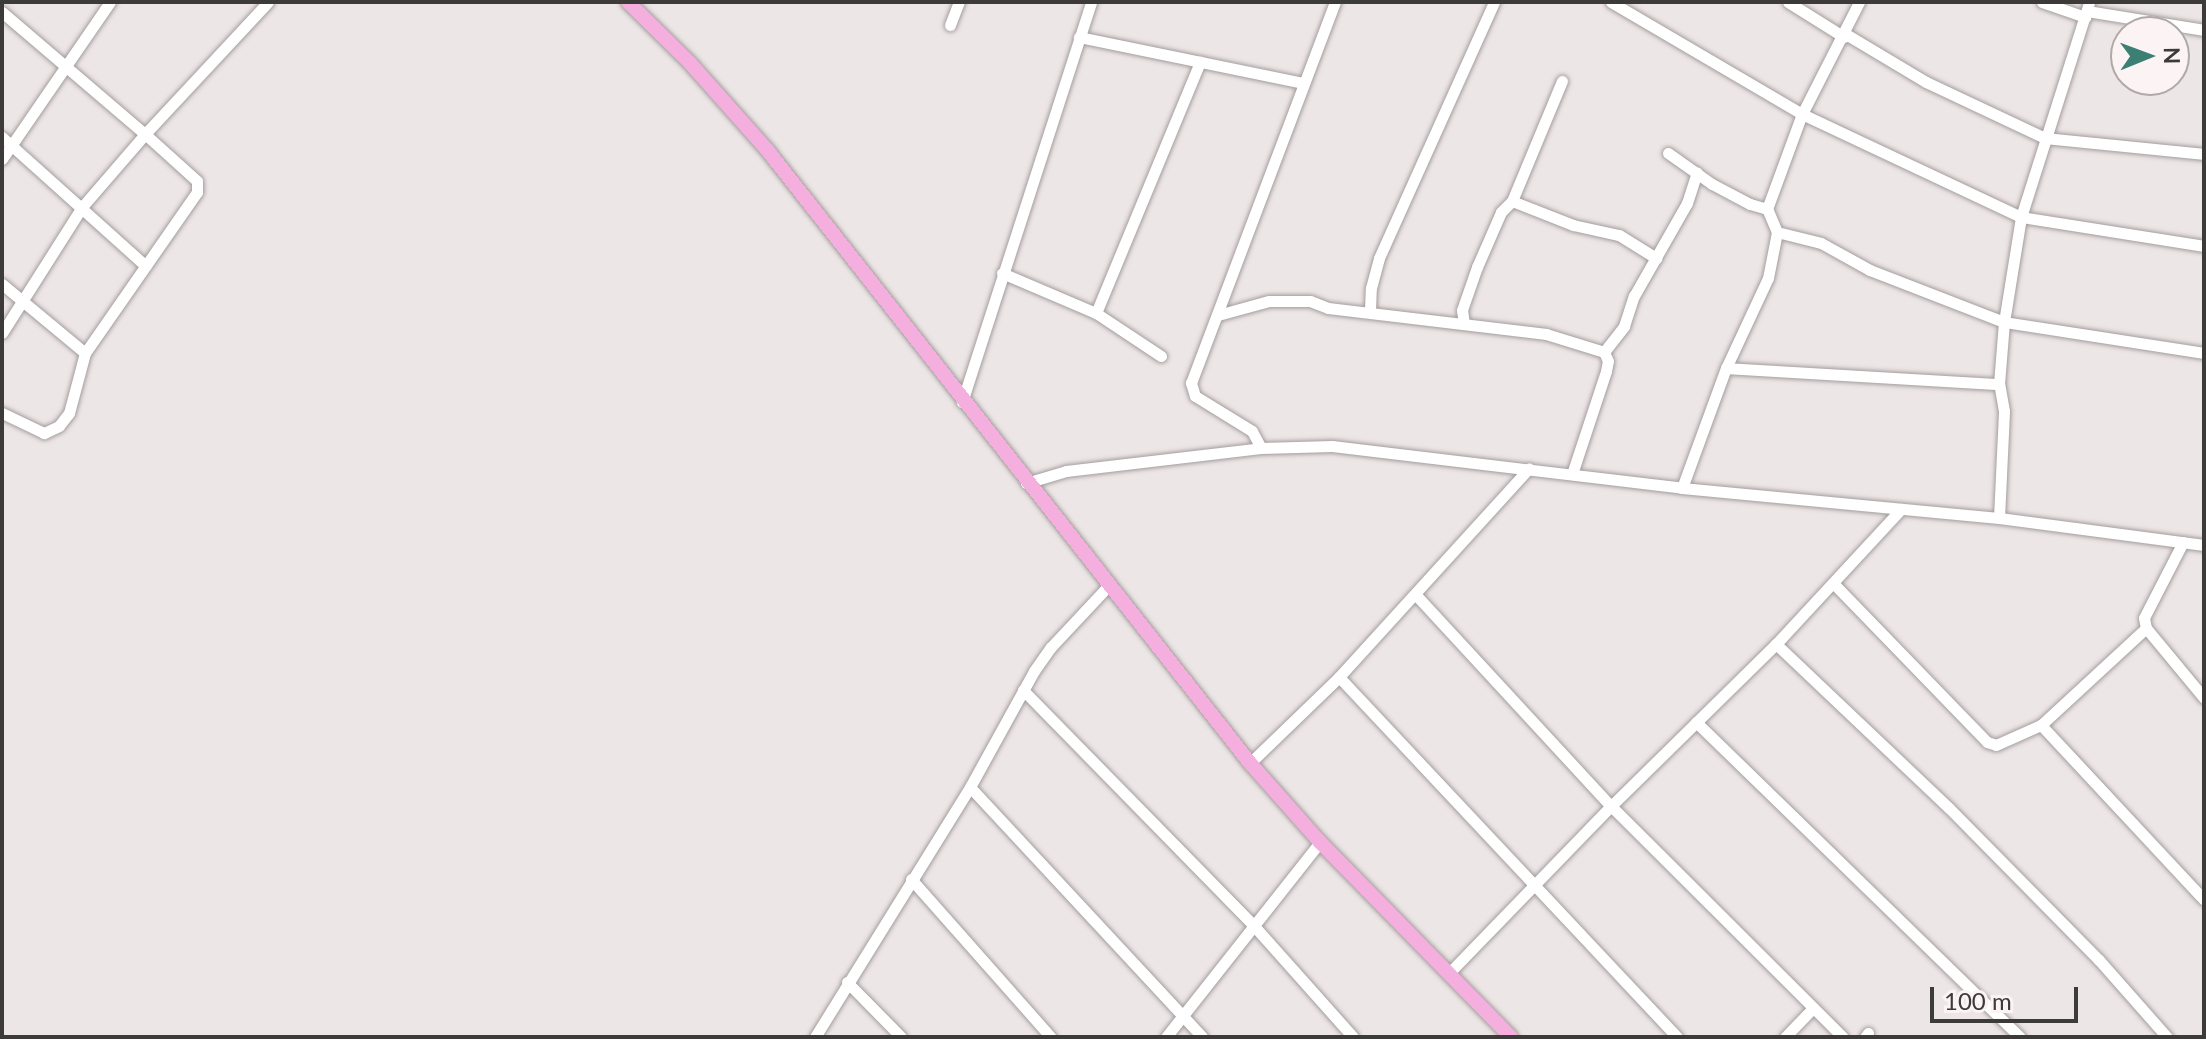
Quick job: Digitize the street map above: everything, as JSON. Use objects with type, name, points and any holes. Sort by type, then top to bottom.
[{"type":"main road","points":[[628,2],[690,63],[768,151],[962,402],[1250,763],[1320,842],[1511,1037]]},
{"type":"street","points":[[2,159],[7,141],[69,66],[110,2]]},
{"type":"street","points":[[2,333],[82,207],[268,2]]},
{"type":"street","points":[[950,25],[959,2]]},
{"type":"street","points":[[962,402],[1091,2]]},
{"type":"street","points":[[1261,448],[1252,431],[1195,396],[1191,383],[1335,2]]},
{"type":"street","points":[[1370,311],[1379,258],[1494,2]]},
{"type":"street","points":[[1611,2],[1802,114],[2021,217],[2204,246]]},
{"type":"street","points":[[1788,2],[1926,82],[2045,138],[2204,154]]},
{"type":"street","points":[[1682,488],[1726,368],[1768,278],[1777,232],[1767,209],[1802,114],[1859,2]]},
{"type":"street","points":[[2042,2],[2204,30]]},
{"type":"street","points":[[1999,518],[2004,411],[1999,384],[2004,322],[2021,217],[2087,10]]},
{"type":"street","points":[[2,12],[69,66],[197,181],[197,192],[85,353],[69,413],[52,431],[32,429],[2,413]]},
{"type":"street","points":[[1079,37],[1303,83]]},
{"type":"street","points":[[1096,313],[1200,62]]},
{"type":"street","points":[[1464,324],[1462,310],[1477,267],[1501,212],[1512,201],[1562,81]]},
{"type":"street","points":[[7,141],[146,266]]},
{"type":"street","points":[[1668,153],[1750,204],[1767,209]]},
{"type":"street","points":[[1604,352],[1624,326],[1634,296],[1687,203],[1697,173]]},
{"type":"street","points":[[1512,201],[1573,225],[1619,235],[1656,258]]},
{"type":"street","points":[[1777,232],[1821,243],[1870,270],[2004,322],[2204,353]]},
{"type":"street","points":[[1002,273],[1096,313],[1161,356]]},
{"type":"street","points":[[2,284],[85,353]]},
{"type":"street","points":[[1218,315],[1269,301],[1310,301],[1328,308],[1546,334],[1604,352],[1608,361],[1606,371],[1572,474]]},
{"type":"street","points":[[1726,368],[1999,384]]},
{"type":"street","points":[[1026,483],[1066,471],[1261,448],[1332,446],[1682,488],[1999,518],[2204,545]]},
{"type":"street","points":[[1250,763],[1339,677],[1529,468]]},
{"type":"street","points":[[1450,972],[1611,806],[1776,644],[1901,509]]},
{"type":"street","points":[[2183,542],[2144,618],[2146,628],[2204,698]]},
{"type":"street","points":[[1834,584],[1987,742],[1996,745],[2041,725],[2146,628]]},
{"type":"street","points":[[815,1037],[970,787],[1023,690],[1051,647],[1109,585]]},
{"type":"street","points":[[1416,595],[1611,806],[1843,1037]]},
{"type":"street","points":[[1776,644],[1960,819],[2099,960],[2167,1037]]},
{"type":"street","points":[[1339,677],[1677,1037]]},
{"type":"street","points":[[1023,690],[1255,927],[1353,1037]]},
{"type":"street","points":[[1696,722],[2020,1037]]},
{"type":"street","points":[[2041,725],[2204,900]]},
{"type":"street","points":[[970,787],[1202,1037]]},
{"type":"street","points":[[1166,1037],[1320,842]]},
{"type":"street","points":[[911,879],[1051,1037]]},
{"type":"street","points":[[847,982],[901,1037]]},
{"type":"street","points":[[1785,1037],[1813,1008]]}]
